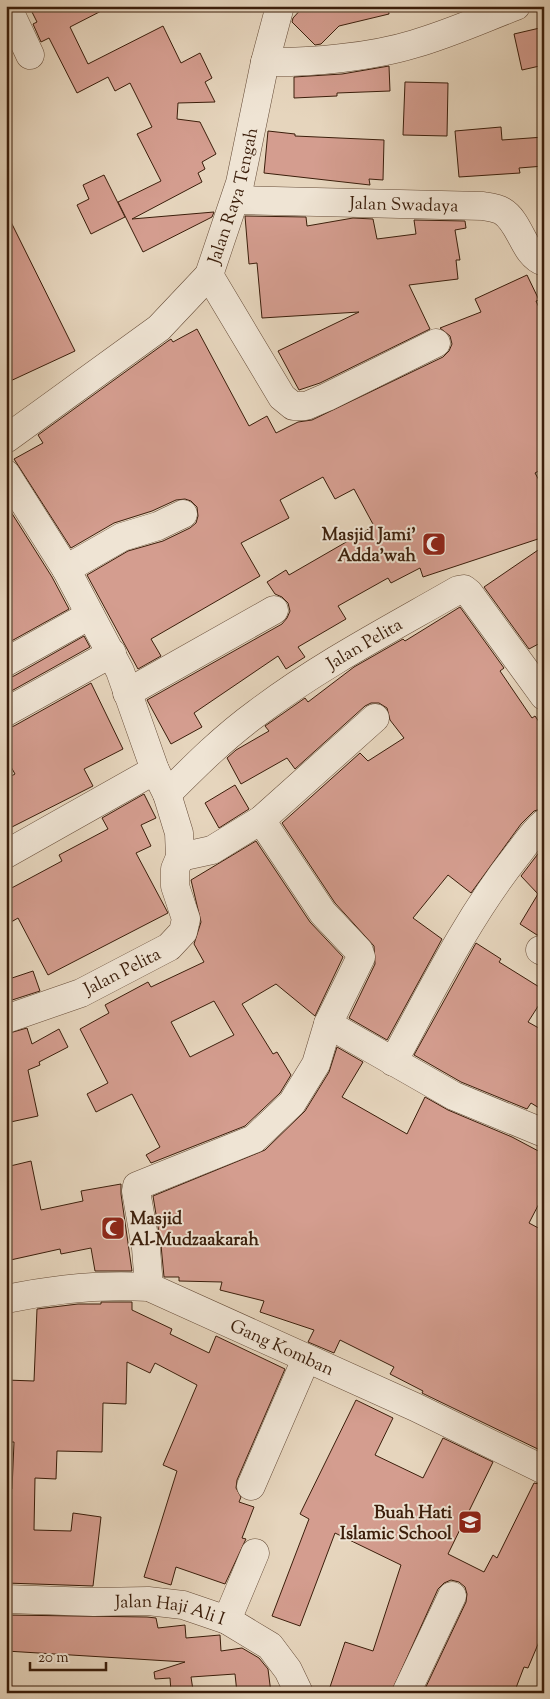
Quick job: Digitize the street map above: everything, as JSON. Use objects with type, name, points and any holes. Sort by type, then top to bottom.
[{"type":"street","points":[[7,6],[30,54]]},
{"type":"street","name":"Jalan Raya Tengah","points":[[6,439],[159,328],[210,274],[236,200],[265,62],[280,6]]},
{"type":"street","points":[[265,62],[289,63],[414,45],[516,6]]},
{"type":"street","name":"Jalan Swadaya","points":[[236,200],[483,206],[500,210],[514,221],[530,251],[544,262]]},
{"type":"street","points":[[210,274],[282,397],[293,406],[306,406],[320,400],[436,343]]},
{"type":"street","name":"Jalan Pelita","points":[[6,474],[66,569],[112,653],[155,770],[167,794],[179,833],[180,857],[175,869],[175,886],[186,919],[183,932],[169,947],[81,993],[6,1019]]},
{"type":"street","points":[[66,569],[122,537],[158,526],[183,514]]},
{"type":"street","name":"Jalan Pelita","points":[[167,794],[213,748],[256,713],[294,686],[458,590],[464,589],[469,593],[544,696]]},
{"type":"street","points":[[127,693],[274,610]]},
{"type":"street","points":[[6,662],[90,615]]},
{"type":"street","points":[[6,712],[112,653]]},
{"type":"street","points":[[180,857],[212,850],[261,820],[375,718]]},
{"type":"street","points":[[6,854],[155,770]]},
{"type":"street","points":[[149,1288],[146,1248],[136,1192],[137,1186],[254,1140],[292,1104],[316,1064],[328,1024],[361,954],[323,913],[261,820]]},
{"type":"street","points":[[394,1062],[439,977],[490,892],[503,872],[544,824]]},
{"type":"street","points":[[328,1024],[454,1096],[544,1133]]},
{"type":"street","name":"Gang Komban","points":[[6,1298],[86,1287],[119,1285],[149,1288],[415,1407],[544,1470]]},
{"type":"street","points":[[251,1486],[306,1359]]},
{"type":"street","points":[[227,1620],[255,1552]]},
{"type":"street","points":[[406,1693],[452,1596]]},
{"type":"street","name":"Jalan Haji Ali I","points":[[6,1599],[94,1602],[148,1601],[183,1605],[227,1620],[270,1646],[288,1670],[299,1693]]},
{"type":"building","points":[[29,6],[111,6],[70,27],[88,64],[163,26],[181,63],[200,53],[212,78],[205,82],[215,102],[178,103],[177,119],[200,122],[216,154],[202,162],[205,169],[198,173],[202,182],[132,219],[214,212],[212,217],[143,252],[118,202],[161,181],[137,134],[152,127],[130,83],[115,91],[108,77],[77,93],[49,38],[41,42],[33,24],[37,22]]},
{"type":"building","points":[[304,6],[388,6],[389,14],[339,26],[321,44],[315,45],[292,22],[293,18]]},
{"type":"building","points":[[544,27],[544,65],[522,70],[514,34]]},
{"type":"building","points":[[389,66],[390,91],[337,93],[337,96],[294,98],[294,77],[342,74]]},
{"type":"building","points":[[405,82],[448,83],[447,136],[403,135]]},
{"type":"building","points":[[501,127],[502,140],[544,137],[544,166],[519,168],[520,173],[459,177],[455,131]]},
{"type":"building","points":[[268,131],[295,134],[295,136],[384,140],[383,180],[369,179],[370,185],[264,173]]},
{"type":"building","points":[[104,175],[125,217],[91,234],[77,205],[89,199],[83,185]]},
{"type":"building","points":[[6,212],[75,351],[6,383]]},
{"type":"building","points":[[245,216],[306,217],[307,226],[353,218],[373,219],[377,239],[416,234],[414,220],[465,221],[466,228],[455,230],[460,260],[456,260],[458,279],[409,285],[430,329],[320,383],[299,390],[278,351],[359,312],[262,318],[257,263],[249,264]]},
{"type":"building","points":[[527,275],[539,300],[536,301],[544,318],[544,468],[535,473],[544,489],[544,537],[423,577],[420,568],[391,583],[388,578],[338,606],[346,619],[298,647],[305,657],[286,669],[278,656],[194,713],[202,727],[171,744],[147,700],[282,624],[290,611],[288,603],[282,597],[275,594],[267,582],[286,570],[289,575],[374,526],[354,489],[335,499],[323,477],[280,500],[289,518],[241,543],[260,576],[151,639],[161,656],[138,669],[87,575],[128,551],[163,541],[190,528],[196,523],[198,516],[197,507],[191,501],[185,499],[176,500],[152,511],[114,523],[71,548],[14,459],[43,443],[38,435],[168,341],[171,339],[173,342],[197,329],[249,426],[267,416],[276,433],[298,422],[312,420],[443,357],[449,351],[452,344],[450,336],[440,328],[481,312],[475,299]]},
{"type":"building","points":[[6,504],[52,577],[69,609],[6,644]]},
{"type":"building","points":[[544,546],[544,641],[529,649],[484,587]]},
{"type":"building","points":[[460,607],[504,668],[500,671],[532,718],[535,716],[544,729],[544,808],[534,811],[521,824],[471,893],[448,875],[413,918],[442,939],[387,1040],[349,1018],[375,964],[374,946],[335,903],[282,823],[360,753],[368,761],[404,738],[390,720],[387,708],[379,703],[371,703],[365,706],[295,769],[287,758],[241,784],[227,758],[236,750],[269,731],[265,726],[305,698],[308,702],[354,667],[403,639],[405,641]]},
{"type":"building","points":[[84,636],[90,647],[6,694],[6,678],[14,676]]},
{"type":"building","points":[[91,683],[123,749],[84,769],[93,786],[6,830],[6,779],[15,774],[6,758],[6,728],[14,726]]},
{"type":"building","points":[[235,785],[249,809],[219,828],[205,803]]},
{"type":"building","points":[[144,794],[156,818],[141,825],[151,846],[136,853],[168,913],[48,975],[18,918],[6,925],[6,891],[62,861],[59,855],[108,829],[102,818]]},
{"type":"building","points":[[256,841],[310,922],[343,957],[315,1016],[276,984],[242,1004],[273,1054],[277,1052],[291,1075],[280,1093],[245,1126],[151,1163],[146,1155],[160,1147],[132,1094],[96,1112],[87,1094],[108,1083],[80,1029],[109,1013],[105,1005],[148,982],[151,987],[204,962],[194,944],[201,922],[191,880]],"holes":[[[214,1001],[234,1035],[190,1057],[171,1022]]]},
{"type":"building","points":[[544,846],[544,935],[537,935],[520,924],[538,894],[521,876]]},
{"type":"building","points":[[476,943],[501,959],[499,962],[544,990],[544,997],[528,1022],[544,1031],[544,1111],[531,1103],[527,1109],[461,1082],[414,1055]]},
{"type":"building","points":[[33,971],[40,991],[6,1002],[6,980]]},
{"type":"building","points":[[27,1028],[32,1044],[59,1029],[68,1047],[39,1062],[40,1065],[28,1070],[38,1116],[6,1123],[6,1034]]},
{"type":"building","points":[[337,1047],[363,1062],[342,1097],[407,1134],[425,1097],[448,1110],[512,1137],[544,1154],[544,1194],[529,1223],[544,1231],[544,1452],[422,1393],[423,1391],[390,1374],[394,1367],[340,1340],[334,1353],[308,1342],[314,1330],[260,1312],[264,1301],[220,1290],[222,1282],[179,1281],[179,1277],[164,1277],[153,1196],[265,1150],[305,1111],[329,1072]]},
{"type":"building","points":[[31,1161],[41,1210],[83,1201],[81,1191],[121,1184],[132,1271],[95,1271],[91,1248],[61,1254],[60,1249],[6,1261],[6,1167]]},
{"type":"building","points":[[101,1302],[132,1302],[132,1310],[172,1329],[170,1334],[209,1353],[216,1336],[285,1369],[237,1480],[236,1488],[241,1497],[239,1502],[254,1507],[242,1538],[246,1539],[225,1584],[176,1567],[171,1585],[144,1577],[177,1471],[163,1465],[197,1385],[155,1363],[150,1373],[127,1362],[126,1404],[103,1403],[102,1452],[57,1451],[56,1479],[35,1478],[34,1530],[71,1531],[73,1513],[101,1517],[93,1586],[6,1583],[6,1489],[12,1489],[14,1442],[6,1442],[6,1380],[34,1381],[37,1309],[78,1304],[101,1304]]},
{"type":"building","points":[[356,1400],[393,1418],[375,1455],[423,1478],[443,1438],[493,1462],[448,1554],[484,1572],[493,1555],[497,1558],[534,1483],[544,1485],[544,1630],[528,1668],[524,1667],[514,1693],[423,1693],[466,1602],[467,1594],[465,1587],[459,1582],[451,1580],[444,1583],[438,1589],[391,1693],[328,1693],[345,1642],[373,1651],[401,1565],[335,1533],[300,1626],[272,1616],[309,1519],[300,1514]]},
{"type":"building","points":[[6,1615],[147,1617],[156,1618],[158,1628],[185,1625],[186,1638],[220,1635],[221,1651],[242,1648],[259,1658],[268,1669],[271,1693],[237,1693],[235,1674],[191,1677],[193,1690],[171,1692],[170,1678],[155,1679],[154,1672],[185,1662],[6,1651]]},
{"type":"place","name":"Masjid Jami' Adda'wah","points":[[434,544]]},
{"type":"place","name":"Masjid Al-Mudzaakarah","points":[[113,1228]]},
{"type":"place","name":"Buah Hati Islamic School","points":[[470,1522]]}]
